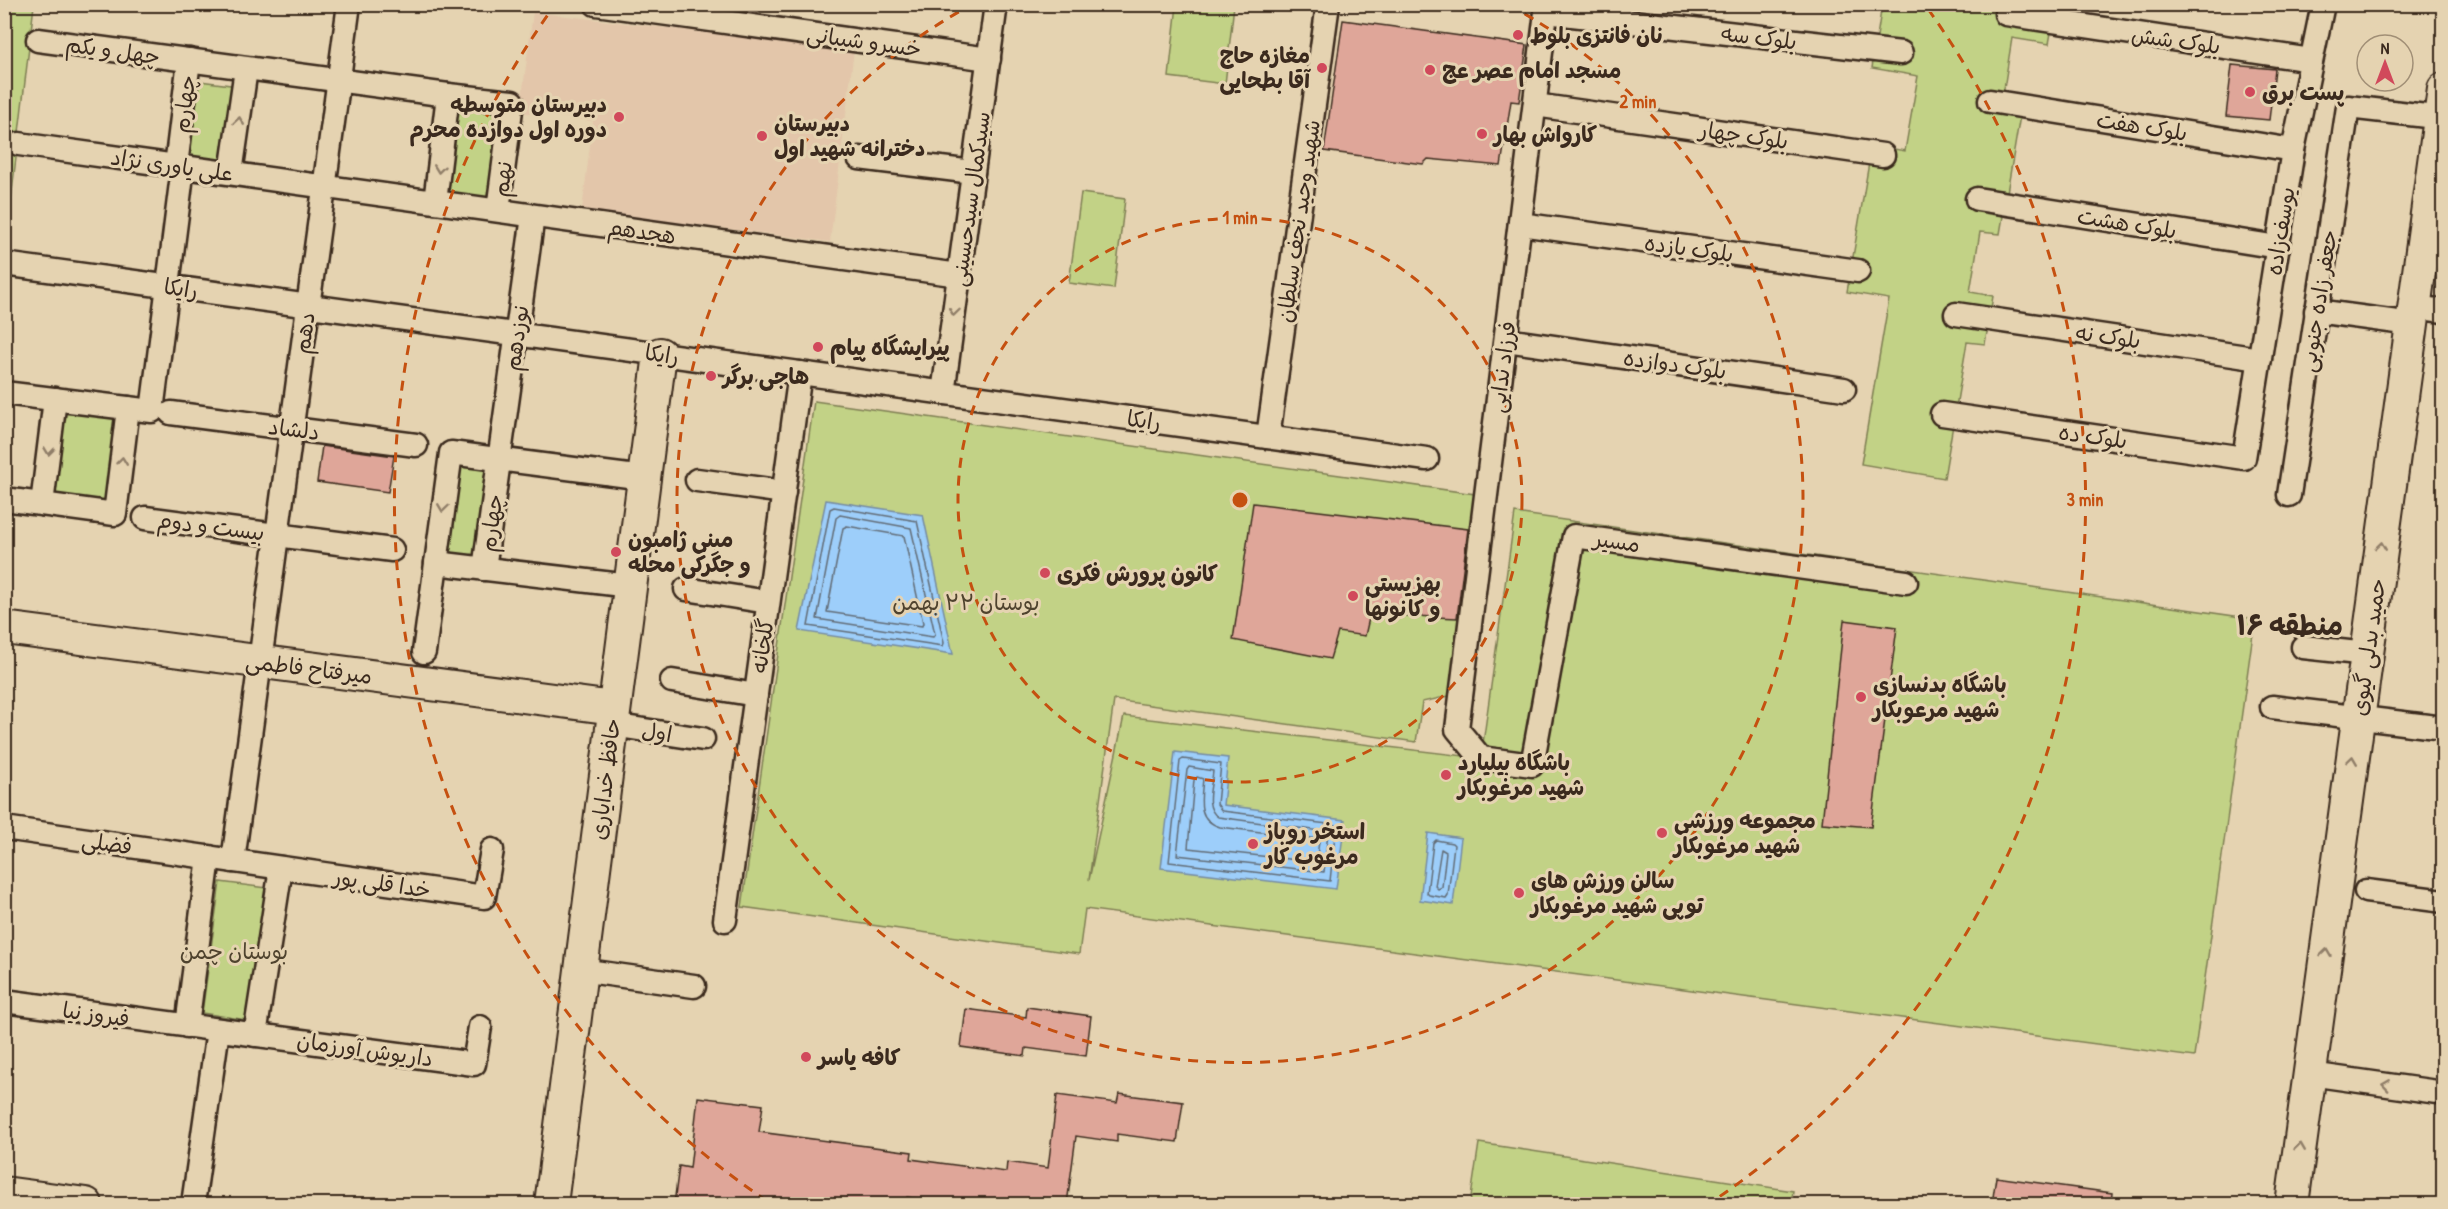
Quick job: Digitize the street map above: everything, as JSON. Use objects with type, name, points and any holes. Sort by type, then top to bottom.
[{"type":"street","name":"دهم","points":[[233,861],[349,4]]},
{"type":"street","name":"خسرو شیبانی","points":[[596,4],[989,59]]},
{"type":"street","name":"سیدکمال سیدحسینی","points":[[943,393],[996,4]]},
{"type":"street","name":"شهید وحید نجف سلطان","points":[[1268,437],[1328,4]]},
{"type":"street","name":"یوسف‌زاده","points":[[2244,458],[2293,150],[2323,4]]},
{"type":"street","name":"بلوک سه","points":[[1547,8],[1901,53]]},
{"type":"street","name":"فرزاد ندایی","points":[[1481,758],[1457,729],[1547,8]]},
{"type":"street","name":"بلوک شش","points":[[2006,14],[2310,60]]},
{"type":"street","name":"چهل و یکم","points":[[38,40],[189,60]]},
{"type":"street","name":"چهارم","points":[[128,408],[152,411],[168,287],[189,60],[246,69]]},
{"type":"street","points":[[231,173],[246,69],[448,95],[435,202]]},
{"type":"street","name":"نهم","points":[[448,95],[512,102],[498,210]]},
{"type":"street","name":"بلوک هفت","points":[[1990,101],[2293,150]]},
{"type":"street","name":"بلوک چهار","points":[[1535,105],[1882,155]]},
{"type":"street","name":"جعفر زاده جنوبی","points":[[2289,495],[2348,106],[2442,108]]},
{"type":"street","name":"حمید بدلی گیوی","points":[[2292,1204],[2367,654],[2423,314],[2442,108]]},
{"type":"street","name":"علی یاوری نژاد","points":[[19,144],[324,186]]},
{"type":"street","points":[[859,158],[973,172]]},
{"type":"street","name":"هجدهم","points":[[324,186],[959,275]]},
{"type":"street","name":"بلوک هشت","points":[[1977,199],[2278,247]]},
{"type":"street","name":"نوزدهم","points":[[500,460],[533,216]]},
{"type":"street","name":"بلوک یازده","points":[[1520,224],[1858,272]]},
{"type":"street","name":"رایکا","points":[[4,264],[1427,459]]},
{"type":"street","points":[[2316,311],[2423,314]]},
{"type":"street","name":"بلوک نه","points":[[1956,314],[2260,359]]},
{"type":"street","name":"بلوک دوازده","points":[[1506,340],[1844,389]]},
{"type":"street","name":"حافظ خدایاری","points":[[550,1204],[660,354]]},
{"type":"street","name":"گلخانه","points":[[725,920],[800,373]]},
{"type":"street","points":[[4,393],[128,408],[116,514],[4,499]]},
{"type":"street","points":[[42,504],[55,399]]},
{"type":"street","name":"دلشاد","points":[[171,413],[416,445]]},
{"type":"street","name":"بلوک ده","points":[[1942,414],[2244,458]]},
{"type":"street","points":[[424,652],[451,453],[644,478]]},
{"type":"street","name":"چهارم","points":[[436,563],[484,569],[500,460]]},
{"type":"street","points":[[696,480],[784,492]]},
{"type":"street","name":"بیست و دوم","points":[[146,518],[392,550]]},
{"type":"street","name":"مسیر","points":[[1481,758],[1532,765],[1574,536],[1906,582]]},
{"type":"street","points":[[484,569],[630,586]]},
{"type":"street","points":[[686,590],[768,602]]},
{"type":"street","name":"میرفتاح فاطمی","points":[[4,628],[260,662],[613,716]]},
{"type":"street","points":[[2304,647],[2367,654]]},
{"type":"street","points":[[672,681],[756,695]]},
{"type":"street","points":[[2272,707],[2444,728]]},
{"type":"street","name":"اول","points":[[613,716],[703,740]]},
{"type":"street","name":"فضلی","points":[[4,828],[233,861]]},
{"type":"street","name":"خدا قلی پور","points":[[233,861],[484,897],[492,850]]},
{"type":"street","points":[[187,1026],[209,857]]},
{"type":"street","points":[[255,1035],[281,868]]},
{"type":"street","points":[[2366,891],[2444,901]]},
{"type":"street","points":[[580,970],[694,986]]},
{"type":"street","name":"فیروز نیا","points":[[4,1001],[218,1030]]},
{"type":"street","name":"داریوش آورزمان","points":[[218,1030],[474,1064],[480,1027]]},
{"type":"street","points":[[193,1204],[218,1030]]},
{"type":"street","points":[[2310,1074],[2444,1093]]},
{"type":"street","points":[[4,1193],[86,1204]]},
{"type":"shaded area","points":[[533,12],[854,50],[830,242],[582,210],[593,121],[520,112]]},
{"type":"green space","points":[[5,5],[34,5],[7,234],[5,234]]},
{"type":"green space","points":[[1177,5],[1234,5],[1225,84],[1169,77]]},
{"type":"green space","points":[[1882,5],[2056,5],[2049,44],[2012,38],[2003,95],[2023,98],[2000,234],[1980,232],[1970,292],[1993,296],[1985,344],[1967,342],[1944,478],[1861,464],[1889,299],[1847,292],[1872,145],[1905,151],[1918,76],[1872,68]]},
{"type":"green space","points":[[192,80],[238,86],[227,162],[182,157]]},
{"type":"green space","points":[[451,101],[508,108],[497,202],[439,195]]},
{"type":"green space","points":[[1081,193],[1125,199],[1114,289],[1069,283]]},
{"type":"green space","name":"مجموعه ورزشی شهید مرغوبکار","points":[[814,401],[1482,495],[1454,695],[1422,702],[1416,742],[1114,700],[1089,880],[1124,716],[1481,758],[1515,513],[2255,619],[2194,1057],[1085,909],[1079,954],[742,907]]},
{"type":"green space","points":[[65,410],[119,418],[107,504],[53,496]]},
{"type":"green space","points":[[454,461],[490,466],[478,557],[441,552]]},
{"type":"green space","name":"بوستان چمن","points":[[220,882],[266,888],[247,1020],[202,1013]]},
{"type":"green space","points":[[1479,1143],[1793,1191],[1791,1204],[1470,1204]]},
{"type":"water","points":[[826,500],[923,515],[953,654],[799,631]]},
{"type":"water","name":"استخر روباز مرغوب کار","points":[[1175,752],[1228,758],[1223,805],[1345,820],[1336,889],[1161,868]]},
{"type":"water","points":[[1428,833],[1461,838],[1453,905],[1420,900]]},
{"type":"building","name":"مسجد امام عصر عج","points":[[1343,20],[1527,45],[1519,102],[1511,101],[1501,166],[1428,159],[1423,164],[1324,151]]},
{"type":"building","name":"پست برق","points":[[2232,65],[2275,69],[2269,120],[2226,116]]},
{"type":"building","points":[[322,446],[394,456],[388,492],[317,482]]},
{"type":"building","name":"بهزیستی و کانونها","points":[[1253,503],[1468,529],[1457,618],[1370,614],[1365,636],[1338,632],[1330,659],[1233,640]]},
{"type":"building","name":"باشگاه بدنسازی شهید مرعوبکار","points":[[1844,620],[1897,627],[1871,827],[1822,823]]},
{"type":"building","points":[[1027,1007],[1091,1016],[1086,1056],[1026,1048],[1025,1056],[961,1047],[966,1009],[1026,1017]]},
{"type":"building","points":[[1119,1094],[1183,1102],[1177,1142],[1117,1134],[1117,1142],[1076,1136],[1067,1204],[959,1204],[907,1197],[906,1204],[674,1204],[679,1166],[690,1168],[698,1097],[763,1105],[759,1132],[912,1152],[911,1159],[1006,1172],[1007,1162],[1048,1168],[1057,1095],[1117,1103]]},
{"type":"building","points":[[1996,1177],[2112,1193],[2111,1204],[1992,1204]]},
{"type":"place","name":"نان فانتزی بلوط","points":[[1518,35]]},
{"type":"place","name":"مغازه حاج آقا بطحایی","points":[[1322,68]]},
{"type":"place","name":"مسجد امام عصر عج","points":[[1430,70]]},
{"type":"place","name":"پست برق","points":[[2250,92]]},
{"type":"place","name":"دبیرستان متوسطه دوره اول دوازده محرم","points":[[619,117]]},
{"type":"place","name":"کارواش بهار","points":[[1482,134]]},
{"type":"place","name":"دبيرستان دخترانه شهید اول","points":[[762,136]]},
{"type":"place","name":"پیرایشگاه پیام","points":[[818,347]]},
{"type":"place","name":"هاجی برگر","points":[[711,376]]},
{"type":"place","name":"مینی ژامبون و جگرکی محله","points":[[616,552]]},
{"type":"place","name":"کانون پرورش فکری","points":[[1045,573]]},
{"type":"place","name":"بهزیستی و کانونها","points":[[1353,596]]},
{"type":"place","name":"باشگاه بدنسازی شهید مرعوبکار","points":[[1861,697]]},
{"type":"place","name":"باشگاه بیلیارد شهید مرغوبکار","points":[[1446,775]]},
{"type":"place","name":"مجموعه ورزشی شهید مرغوبکار","points":[[1662,833]]},
{"type":"place","name":"استخر روباز مرغوب کار","points":[[1253,844]]},
{"type":"place","name":"سالن ورزش های توپی شهید مرغوبکار","points":[[1519,893]]},
{"type":"place","name":"کافه یاسر","points":[[806,1057]]},
{"type":"district","name":"منطقه ۱۶","points":[[2290,625]]},
{"type":"park label","name":"بوستان ۲۲ بهمن","points":[[966,602]]}]
